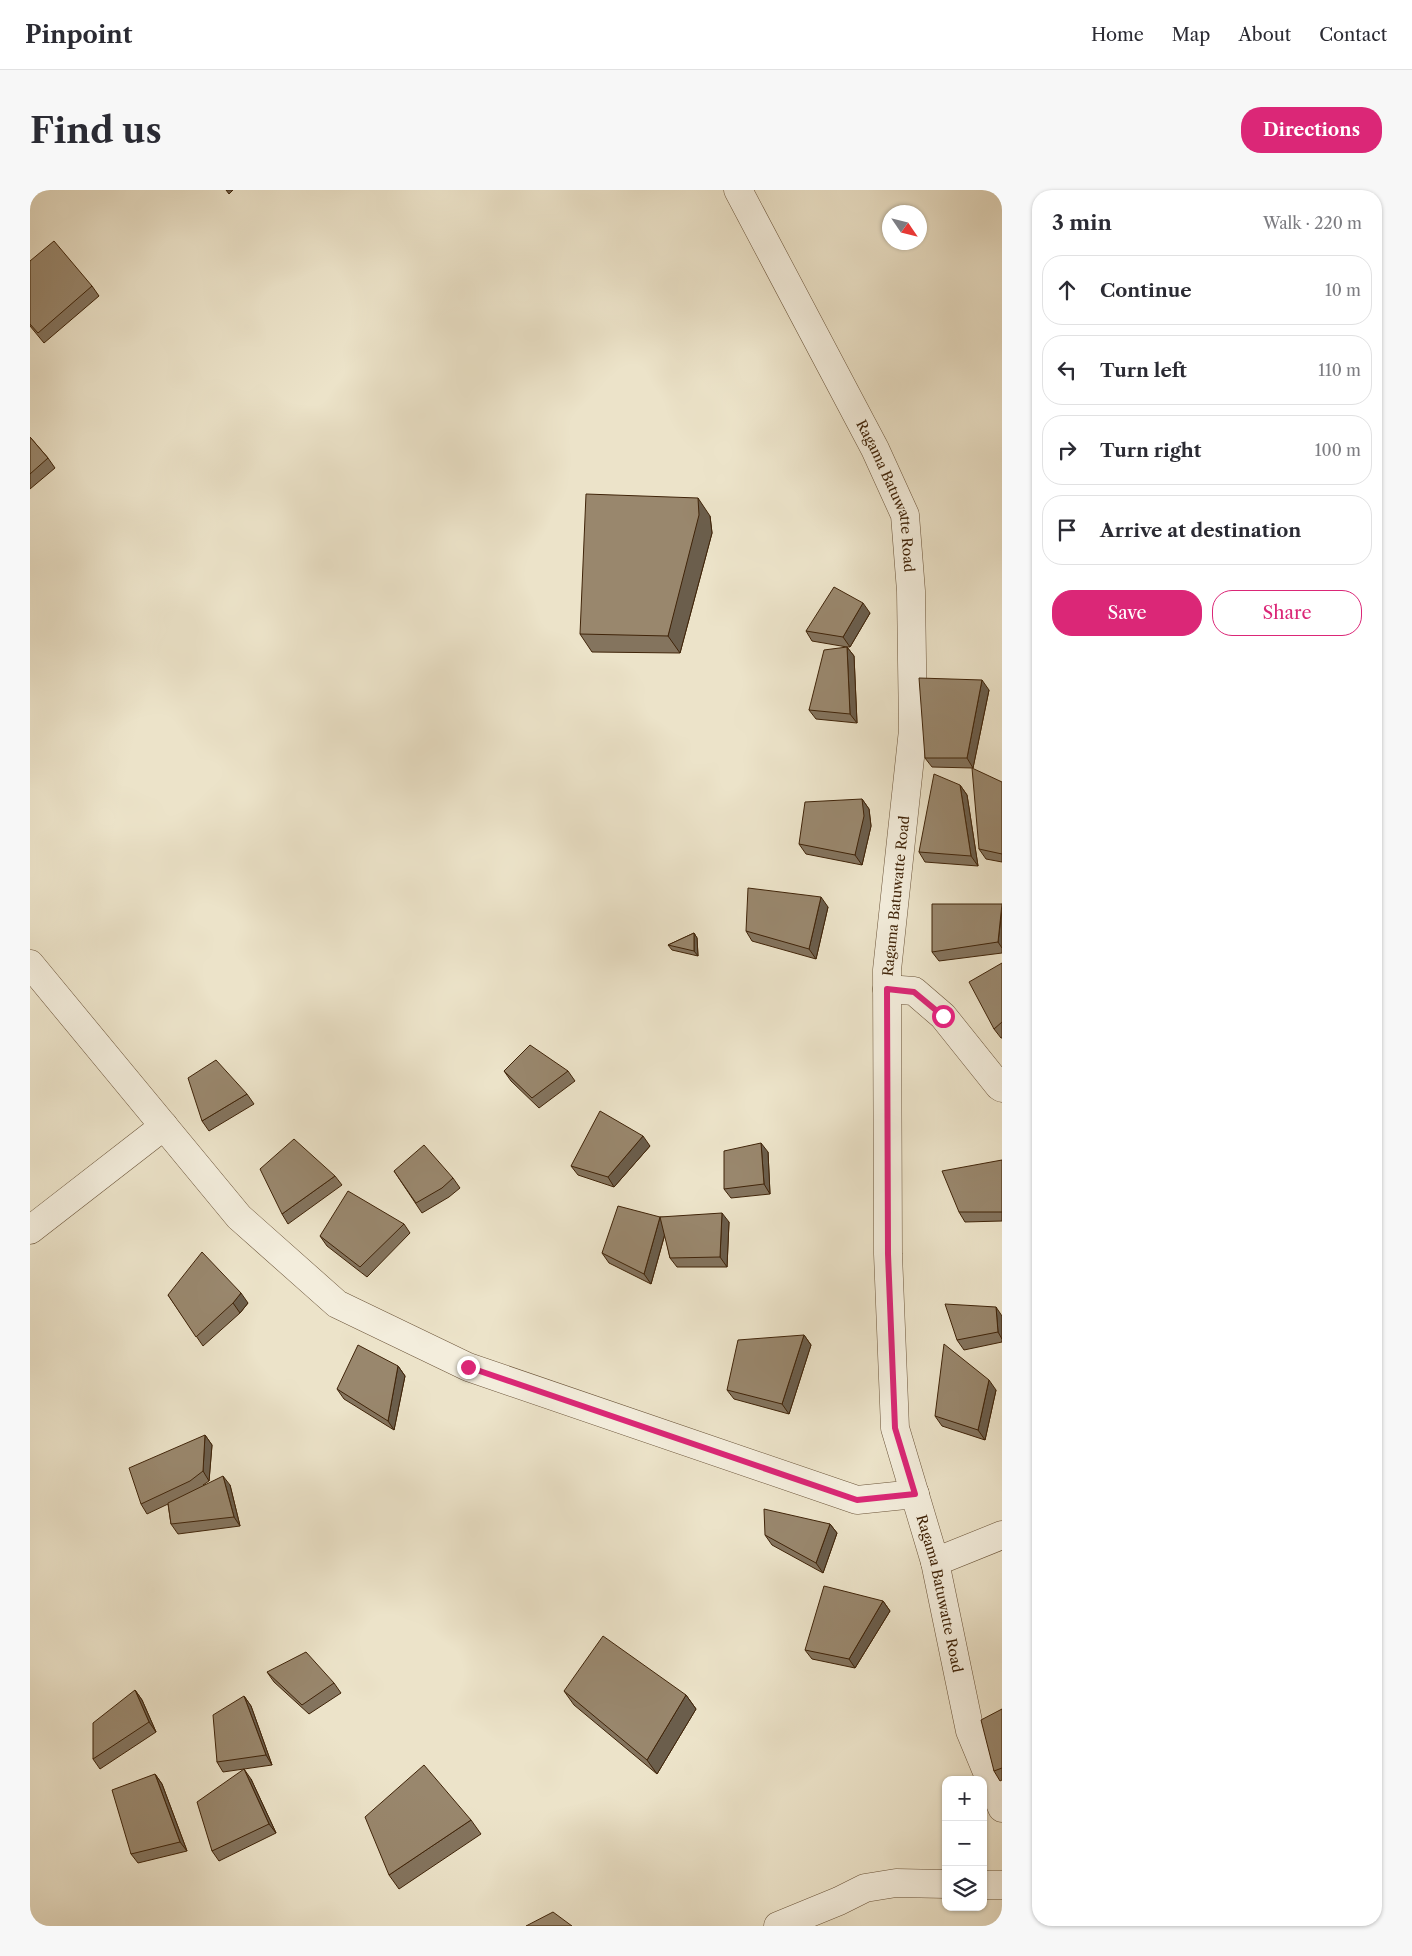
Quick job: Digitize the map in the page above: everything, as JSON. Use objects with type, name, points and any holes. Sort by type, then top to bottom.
[{"type":"street","name":"Ragama Batuwatte Road","points":[[738,190],[876,449],[905,516],[910,592],[913,730],[887,970],[888,1254],[895,1428],[935,1562],[970,1731],[1002,1808]]},
{"type":"street","points":[[30,964],[239,1216],[337,1304],[468,1367],[857,1500],[915,1494]]},
{"type":"street","points":[[887,989],[914,992],[943,1016],[1002,1088]]},
{"type":"street","points":[[30,1230],[164,1126]]},
{"type":"street","points":[[935,1562],[1002,1535]]},
{"type":"street","points":[[778,1926],[839,1901],[865,1888],[896,1883],[942,1884]]},
{"type":"street","points":[[987,1885],[1002,1885]]},
{"type":"building","points":[[54,241],[92,286],[38,333],[30,324],[30,261]]},
{"type":"building","points":[[30,437],[48,458],[30,474]]},
{"type":"building","points":[[586,494],[698,498],[699,515],[668,636],[580,634]]},
{"type":"building","points":[[834,587],[863,603],[843,637],[806,631]]},
{"type":"building","points":[[847,647],[850,714],[809,710],[824,650]]},
{"type":"building","points":[[919,678],[982,680],[967,758],[925,758]]},
{"type":"building","points":[[972,768],[1002,782],[1002,854],[979,849]]},
{"type":"building","points":[[934,774],[960,785],[971,856],[919,852]]},
{"type":"building","points":[[862,799],[864,816],[855,855],[799,844],[805,802]]},
{"type":"building","points":[[748,888],[821,897],[809,949],[746,931]]},
{"type":"building","points":[[932,904],[1002,904],[998,942],[932,952]]},
{"type":"building","points":[[694,933],[694,951],[668,945]]},
{"type":"building","points":[[1002,963],[1002,1022],[994,1029],[969,982]]},
{"type":"building","points":[[530,1045],[568,1071],[532,1098],[504,1071]]},
{"type":"building","points":[[216,1060],[247,1094],[202,1121],[188,1078]]},
{"type":"building","points":[[600,1111],[643,1136],[608,1177],[571,1166]]},
{"type":"building","points":[[294,1139],[335,1176],[282,1214],[260,1169]]},
{"type":"building","points":[[761,1143],[764,1184],[724,1189],[724,1151]]},
{"type":"building","points":[[424,1145],[453,1178],[442,1188],[416,1203],[394,1171]]},
{"type":"building","points":[[1002,1160],[1002,1212],[959,1212],[942,1171]]},
{"type":"building","points":[[348,1191],[404,1224],[360,1267],[320,1236]]},
{"type":"building","points":[[618,1206],[660,1217],[644,1274],[602,1253]]},
{"type":"building","points":[[722,1213],[720,1257],[670,1258],[660,1217]]},
{"type":"building","points":[[202,1252],[241,1293],[233,1303],[196,1337],[168,1295]]},
{"type":"building","points":[[945,1304],[996,1307],[998,1332],[957,1340]]},
{"type":"building","points":[[804,1335],[782,1404],[727,1390],[738,1340]]},
{"type":"building","points":[[944,1344],[989,1380],[978,1430],[935,1416]]},
{"type":"building","points":[[358,1345],[398,1366],[388,1421],[337,1389]]},
{"type":"building","points":[[205,1435],[203,1471],[190,1481],[141,1504],[129,1468]]},
{"type":"building","points":[[223,1476],[234,1517],[171,1524],[168,1503]]},
{"type":"building","points":[[764,1509],[830,1524],[816,1563],[765,1535]]},
{"type":"building","points":[[824,1586],[883,1601],[849,1659],[805,1650]]},
{"type":"building","points":[[603,1636],[686,1695],[647,1760],[564,1691]]},
{"type":"building","points":[[306,1652],[334,1683],[302,1705],[267,1672]]},
{"type":"building","points":[[135,1690],[149,1722],[93,1759],[93,1723]]},
{"type":"building","points":[[244,1696],[266,1755],[217,1762],[213,1715]]},
{"type":"building","points":[[1002,1709],[1002,1768],[994,1771],[981,1720]]},
{"type":"building","points":[[424,1765],[471,1820],[389,1875],[365,1817]]},
{"type":"building","points":[[244,1769],[269,1824],[212,1851],[197,1802]]},
{"type":"building","points":[[155,1774],[180,1842],[131,1854],[112,1790]]},
{"type":"building","points":[[553,1912],[572,1926],[526,1926]]},
{"type":"route","points":[[468,1367],[857,1500],[915,1494],[895,1428],[888,1254],[887,989],[914,992],[943,1016]]}]
